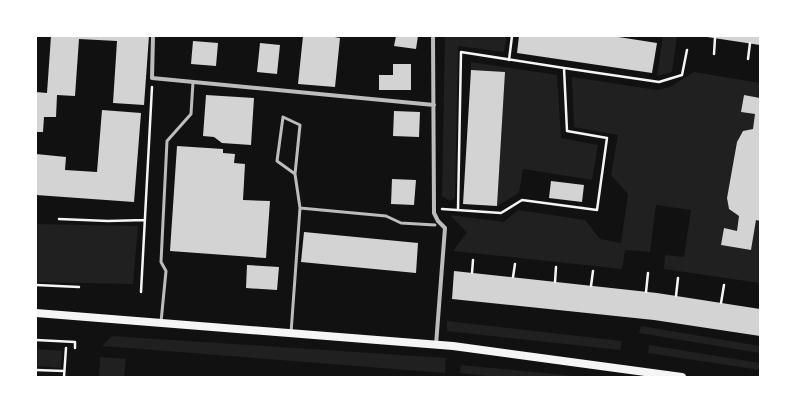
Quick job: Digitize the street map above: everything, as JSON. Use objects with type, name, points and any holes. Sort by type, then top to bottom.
[{"type":"main road","points":[[36,313],[436,345],[626,368],[682,377]]},
{"type":"street","points":[[153,36],[152,78],[434,105]]},
{"type":"street","points":[[433,36],[434,213],[438,221],[445,228],[436,345]]},
{"type":"lane","points":[[161,323],[166,271],[161,262],[167,141],[191,114],[193,82]]},
{"type":"lane","points":[[291,333],[300,208],[295,174],[300,125],[283,117],[278,161],[295,174]]},
{"type":"lane","points":[[300,208],[386,216],[401,223],[435,225]]},
{"type":"path","points":[[509,60],[512,36]]},
{"type":"path","points":[[714,54],[715,38]]},
{"type":"path","points":[[748,59],[750,43]]},
{"type":"path","points":[[458,210],[461,52],[659,82],[682,75],[687,50]]},
{"type":"path","points":[[434,208],[501,213],[522,200],[597,210],[607,138],[567,131],[564,68]]},
{"type":"path","points":[[141,292],[152,78]]},
{"type":"path","points":[[59,219],[108,221],[144,220]]},
{"type":"path","points":[[472,273],[473,260]]},
{"type":"path","points":[[513,277],[514,264]]},
{"type":"path","points":[[555,282],[556,267]]},
{"type":"path","points":[[591,286],[593,271]]},
{"type":"path","points":[[646,292],[648,273]]},
{"type":"path","points":[[676,296],[678,278]]},
{"type":"path","points":[[36,285],[79,287]]},
{"type":"path","points":[[721,302],[724,285]]},
{"type":"path","points":[[36,340],[76,342],[75,348]]},
{"type":"path","points":[[64,377],[66,348]]},
{"type":"path","points":[[36,370],[64,372]]},
{"type":"shaded area","points":[[445,36],[507,36],[504,52],[458,46],[455,198],[450,201],[442,196]]},
{"type":"shaded area","points":[[663,36],[677,36],[672,72],[657,76]]},
{"type":"shaded area","points":[[471,62],[557,75],[561,138],[598,145],[592,180],[523,169],[519,193],[497,206],[505,72],[471,70]]},
{"type":"shaded area","points":[[694,72],[760,83],[760,98],[744,95],[741,112],[755,114],[753,129],[743,131],[737,142],[727,198],[729,209],[739,216],[737,231],[724,228],[721,245],[751,250],[756,220],[760,221],[760,283],[664,269],[665,255],[684,257],[691,210],[656,205],[650,252],[625,250],[622,269],[453,251],[467,232],[450,215],[504,222],[518,210],[585,220],[600,239],[621,243],[628,194],[611,175],[618,135],[574,127],[572,77],[657,90],[670,87]]},
{"type":"shaded area","points":[[36,224],[138,226],[133,284],[36,282]]},
{"type":"shaded area","points":[[447,321],[622,341],[620,350],[447,331]]},
{"type":"shaded area","points":[[641,326],[760,346],[760,353],[639,333]]},
{"type":"shaded area","points":[[112,336],[446,358],[445,373],[102,346]]},
{"type":"shaded area","points":[[649,345],[760,363],[760,370],[648,353]]},
{"type":"shaded area","points":[[36,349],[62,351],[61,368],[36,366]]},
{"type":"shaded area","points":[[100,357],[126,359],[124,377],[99,377]]},
{"type":"shaded area","points":[[461,365],[584,377],[496,377],[460,373]]},
{"type":"building","points":[[51,36],[149,36],[144,105],[113,103],[117,41],[79,39],[75,96],[57,95],[56,117],[44,117],[43,132],[36,132],[36,92],[47,93]]},
{"type":"building","points":[[303,36],[329,36],[340,38],[335,87],[298,84]]},
{"type":"building","points":[[396,36],[418,36],[416,49],[394,46]]},
{"type":"building","points":[[519,36],[612,36],[657,43],[652,73],[517,53]]},
{"type":"building","points":[[760,36],[760,45],[707,37]]},
{"type":"building","points":[[193,41],[218,43],[216,66],[191,64]]},
{"type":"building","points":[[260,43],[280,45],[277,74],[257,72]]},
{"type":"building","points":[[393,64],[411,64],[411,90],[379,90],[379,75],[393,75]]},
{"type":"building","points":[[471,70],[505,72],[497,206],[463,204]]},
{"type":"building","points":[[206,95],[254,98],[251,145],[222,143],[214,137],[203,136]]},
{"type":"building","points":[[744,95],[760,98],[760,221],[756,220],[751,250],[721,245],[724,228],[737,231],[739,216],[729,209],[727,198],[737,142],[743,131],[753,129],[755,114],[741,112]]},
{"type":"building","points":[[102,110],[141,113],[134,202],[36,195],[36,154],[66,157],[65,170],[97,172]]},
{"type":"building","points":[[394,111],[420,112],[419,137],[393,136]]},
{"type":"building","points":[[177,146],[223,149],[223,153],[235,154],[234,163],[245,164],[243,200],[270,201],[266,258],[170,251]]},
{"type":"building","points":[[392,179],[416,180],[414,205],[391,204]]},
{"type":"building","points":[[551,181],[584,185],[582,202],[549,198]]},
{"type":"building","points":[[304,232],[418,243],[416,273],[301,262]]},
{"type":"building","points":[[247,265],[279,267],[277,290],[246,288]]},
{"type":"building","points":[[454,271],[657,293],[760,309],[760,336],[654,320],[452,299]]}]
